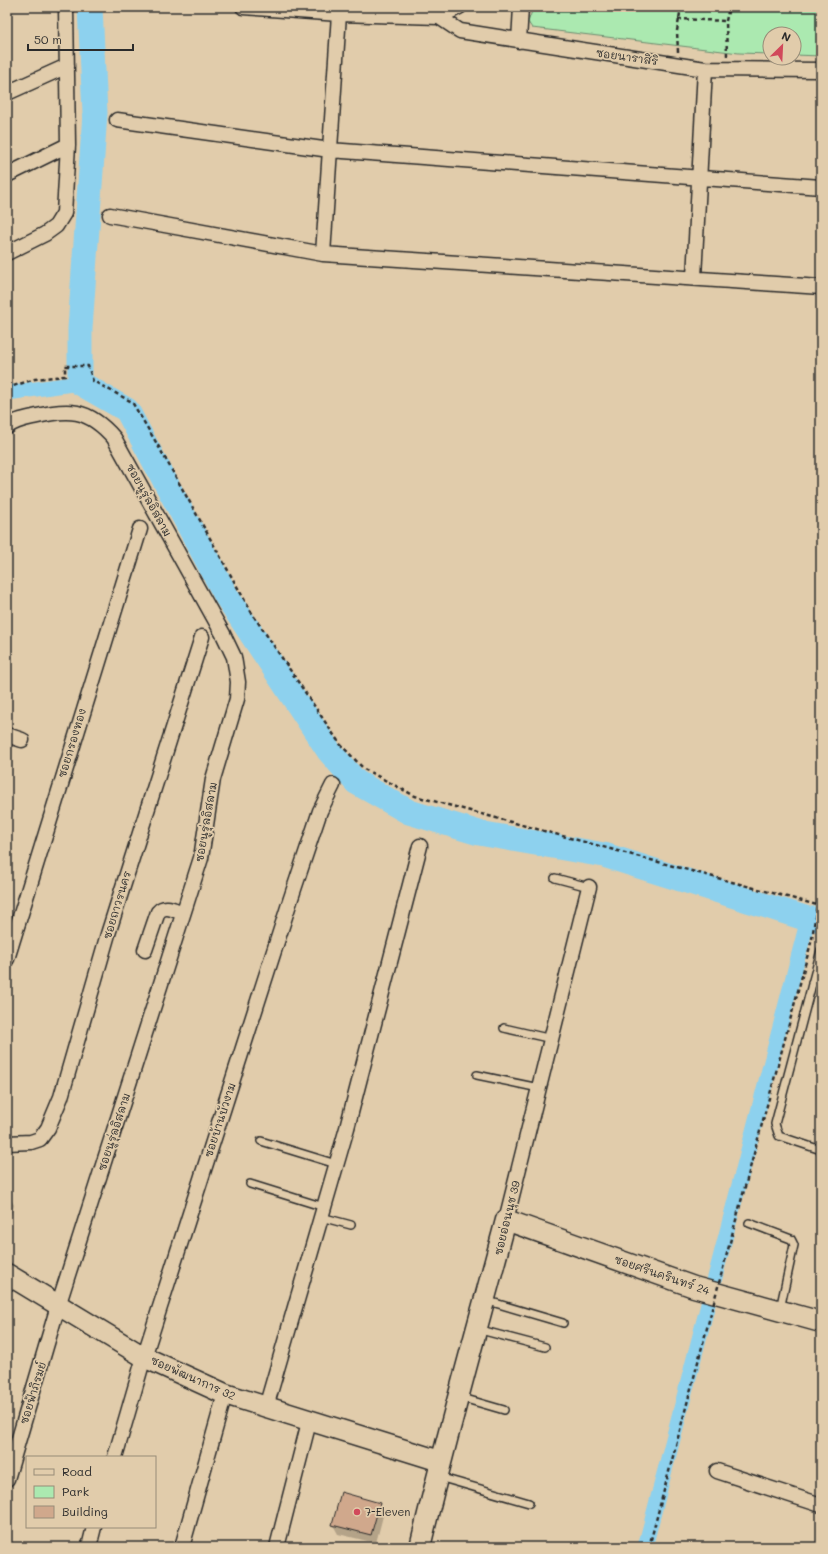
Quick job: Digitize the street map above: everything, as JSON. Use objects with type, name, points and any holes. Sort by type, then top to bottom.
[{"type":"street","points":[[7,253],[45,234],[61,220],[64,214],[68,145],[66,7]]},
{"type":"street","points":[[242,7],[339,14],[439,17],[459,7]]},
{"type":"street","points":[[519,41],[521,7]]},
{"type":"street","points":[[323,254],[339,14]]},
{"type":"street","name":"ซอยนาราสิริ","points":[[439,17],[460,31],[705,68],[821,70]]},
{"type":"street","points":[[7,93],[67,66]]},
{"type":"street","points":[[694,277],[705,68]]},
{"type":"street","points":[[117,120],[330,150],[821,187]]},
{"type":"street","points":[[7,175],[68,145]]},
{"type":"street","points":[[110,215],[323,254],[694,277],[821,287]]},
{"type":"street","name":"ซอยนูรุ่ลอิสลาม","points":[[7,427],[19,421],[59,411],[83,414],[103,425],[114,438],[234,657],[238,682],[237,699],[213,778],[201,858],[58,1306]]},
{"type":"street","name":"ซอยกรองทอง","points":[[7,959],[140,529]]},
{"type":"street","name":"ซอยถาวรนคร","points":[[7,1143],[31,1142],[40,1139],[48,1128],[61,1097],[108,934],[202,637]]},
{"type":"street","points":[[7,735],[22,740]]},
{"type":"street","name":"ซอยบ้านบัวงาม","points":[[115,1456],[144,1356],[317,818],[333,786]]},
{"type":"street","points":[[266,1407],[365,1061],[420,846]]},
{"type":"street","name":"ซอยอ่อนนุช 39","points":[[420,1547],[438,1469],[459,1397],[506,1220],[589,887]]},
{"type":"street","points":[[145,950],[158,912],[161,908],[165,907],[183,913]]},
{"type":"street","name":"ซอยศรีนครินทร์ 24","points":[[506,1220],[694,1288],[780,1309],[821,1322]]},
{"type":"street","name":"ซอยพัฒนาการ 32","points":[[7,1274],[58,1306],[144,1356],[225,1394],[309,1422],[438,1469]]},
{"type":"street","name":"ซอยฟ้าภิรมย์","points":[[7,1479],[58,1306]]},
{"type":"street","points":[[182,1547],[225,1394]]},
{"type":"street","points":[[277,1547],[309,1422]]},
{"type":"street","points":[[716,1471],[821,1505]]},
{"type":"street","points":[[89,1547],[94,1528]]},
{"type":"lane","points":[[554,878],[589,887]]},
{"type":"lane","points":[[821,950],[775,1124],[779,1136],[821,1150]]},
{"type":"lane","points":[[812,982],[821,984]]},
{"type":"lane","points":[[504,1028],[552,1039]]},
{"type":"lane","points":[[477,1075],[539,1088]]},
{"type":"lane","points":[[261,1141],[336,1164]]},
{"type":"lane","points":[[250,1184],[351,1225]]},
{"type":"lane","points":[[749,1223],[791,1239],[794,1246],[780,1309]]},
{"type":"lane","points":[[485,1300],[563,1323]]},
{"type":"lane","points":[[477,1329],[545,1347]]},
{"type":"lane","points":[[459,1397],[504,1410]]},
{"type":"lane","points":[[438,1469],[529,1503]]},
{"type":"path","points":[[677,64],[678,19],[681,7]]},
{"type":"path","points":[[727,69],[726,21],[729,7]]},
{"type":"path","points":[[678,19],[726,21]]},
{"type":"path","points":[[7,388],[35,379],[65,376],[65,366],[88,366],[93,381],[132,402],[253,615],[340,744],[364,769],[415,796],[817,905],[821,904]]},
{"type":"path","points":[[650,1547],[714,1294],[812,939],[817,905]]},
{"type":"green space","points":[[538,7],[821,7],[821,56],[802,55],[802,26],[762,26],[762,54],[739,53],[532,28],[528,22],[532,11]]},
{"type":"building","points":[[341,1492],[380,1503],[371,1535],[332,1525]]},
{"type":"waterway","points":[[90,7],[95,113],[80,329],[80,383],[127,410],[227,597],[329,751],[356,782],[409,812],[479,833],[604,855],[808,919],[821,919]]},
{"type":"waterway","points":[[7,393],[80,383]]},
{"type":"waterway","points":[[645,1547],[808,919]]},
{"type":"place","name":"7-Eleven","points":[[357,1512]]}]
